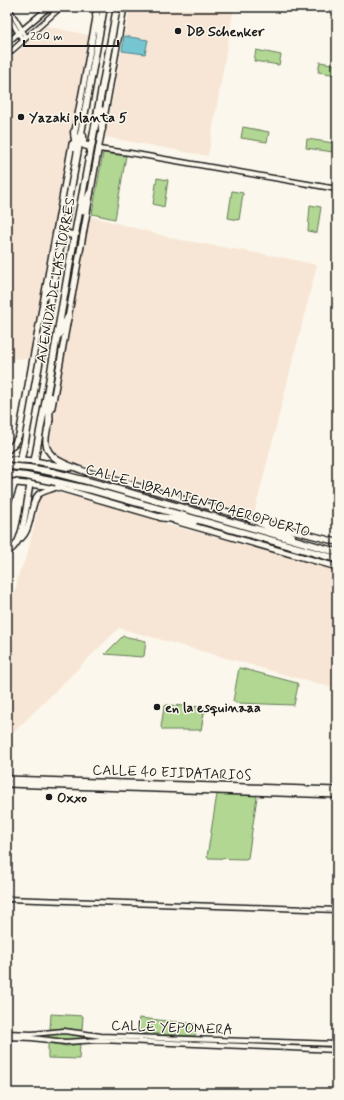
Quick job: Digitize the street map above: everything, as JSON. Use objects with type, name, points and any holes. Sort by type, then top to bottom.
[{"type":"highway","name":"AVENIDA DE LAS TORRES","points":[[15,483],[25,441],[104,7]]},
{"type":"highway","name":"AVENIDA DE LAS TORRES","points":[[30,485],[77,222],[118,7]]},
{"type":"highway","points":[[114,24],[123,7]]},
{"type":"highway","points":[[97,9],[98,39]]},
{"type":"highway","points":[[94,63],[100,68],[106,68]]},
{"type":"highway","points":[[91,76],[95,74],[99,75],[104,80]]},
{"type":"highway","points":[[101,98],[102,129]]},
{"type":"highway","points":[[84,116],[83,143],[86,146],[91,147]]},
{"type":"highway","points":[[74,132],[74,153],[76,157]]},
{"type":"highway","points":[[77,222],[90,193]]},
{"type":"highway","points":[[63,229],[68,234],[76,234]]},
{"type":"highway","points":[[59,251],[67,251],[71,256]]},
{"type":"highway","points":[[45,296],[56,272]]},
{"type":"highway","points":[[56,340],[68,317]]},
{"type":"highway","points":[[31,368],[37,374]]},
{"type":"highway","points":[[49,423],[50,377]]},
{"type":"highway","points":[[25,441],[30,448],[37,447]]},
{"type":"highway","name":"CALLE LIBRAMIENTO AEROPUERTO","points":[[7,466],[52,472],[95,483],[337,552]]},
{"type":"highway","name":"CALLE LIBRAMIENTO AEROPUERTO","points":[[7,474],[26,476],[56,485],[92,490],[337,558]]},
{"type":"highway","points":[[160,517],[217,525]]},
{"type":"highway","points":[[250,518],[321,548]]},
{"type":"main road","name":"AVENIDA DE LAS TORRES","points":[[86,472],[58,460],[51,455],[48,451],[46,443],[123,7]]},
{"type":"main road","name":"AVENIDA DE LAS TORRES","points":[[7,451],[17,440],[19,435],[97,9]]},
{"type":"main road","points":[[7,459],[21,459],[48,463],[86,472],[337,542]]},
{"type":"main road","points":[[7,463],[9,473],[7,478]]},
{"type":"main road","points":[[48,463],[42,479],[48,486]]},
{"type":"main road","points":[[7,482],[30,485],[56,485],[160,517],[337,566]]},
{"type":"main road","name":"AVENIDA DE LAS TORRES","points":[[7,501],[15,483]]},
{"type":"main road","name":"AVENIDA DE LAS TORRES","points":[[7,553],[17,544],[19,539],[30,485]]},
{"type":"main road","points":[[19,539],[26,531],[37,496],[56,485]]},
{"type":"main road","name":"CALLE 40 EJIDATARIOS","points":[[7,778],[337,790]]},
{"type":"main road","name":"CALLE 40 EJIDATARIOS","points":[[7,784],[337,795]]},
{"type":"street","points":[[8,7],[20,32]]},
{"type":"street","points":[[7,43],[49,7]]},
{"type":"street","points":[[7,55],[61,7]]},
{"type":"street","points":[[7,15],[25,39]]},
{"type":"street","points":[[98,149],[130,153],[337,189]]},
{"type":"street","points":[[7,899],[337,910]]},
{"type":"street","name":"CALLE YEPOMERA","points":[[7,1033],[32,1034],[64,1031],[101,1036],[337,1044]]},
{"type":"street","name":"CALLE YEPOMERA","points":[[7,1037],[65,1042],[100,1040],[337,1050]]},
{"type":"shaded area","points":[[130,7],[234,7],[208,156],[105,137]]},
{"type":"shaded area","points":[[45,26],[89,35],[31,357],[26,359],[7,358],[7,62]]},
{"type":"shaded area","points":[[89,216],[176,239],[286,258],[317,265],[254,514],[61,459],[55,456],[52,452],[49,446]]},
{"type":"shaded area","points":[[56,492],[163,521],[166,524],[337,570],[337,666],[333,688],[119,628],[7,739],[7,606],[9,606],[19,573],[27,556],[40,497]]},
{"type":"green space","points":[[7,22],[14,34],[7,39]]},
{"type":"green space","points":[[256,50],[281,55],[279,65],[254,61]]},
{"type":"green space","points":[[320,62],[337,65],[337,75],[318,72]]},
{"type":"green space","points":[[243,127],[269,132],[267,142],[241,138]]},
{"type":"green space","points":[[307,139],[334,143],[333,152],[306,148]]},
{"type":"green space","points":[[103,153],[126,156],[115,219],[92,214]]},
{"type":"green space","points":[[157,178],[168,180],[164,207],[153,204]]},
{"type":"green space","points":[[232,191],[243,193],[239,220],[228,218]]},
{"type":"green space","points":[[310,205],[321,207],[317,233],[308,231]]},
{"type":"green space","points":[[123,636],[146,641],[144,656],[105,654]]},
{"type":"green space","points":[[239,668],[297,683],[298,685],[294,705],[236,703],[233,701]]},
{"type":"green space","points":[[166,705],[204,707],[201,730],[163,730],[161,727],[164,707]]},
{"type":"green space","points":[[217,794],[256,795],[257,797],[248,858],[207,857]]},
{"type":"green space","points":[[51,1014],[83,1016],[82,1030],[80,1031],[63,1028],[50,1029]]},
{"type":"green space","points":[[139,1018],[197,1024],[195,1036],[137,1033]]},
{"type":"green space","points":[[62,1033],[94,1037],[64,1040],[36,1036]]},
{"type":"green space","points":[[48,1043],[67,1046],[79,1044],[79,1059],[48,1058]]},
{"type":"water","points":[[124,36],[148,40],[145,54],[122,51]]},
{"type":"place","name":"DB Schenker","points":[[178,31]]},
{"type":"place","name":"Yazaki planta 5","points":[[21,117]]},
{"type":"place","name":"en la esquinaaa","points":[[157,707]]},
{"type":"place","name":"Oxxo","points":[[49,797]]}]
